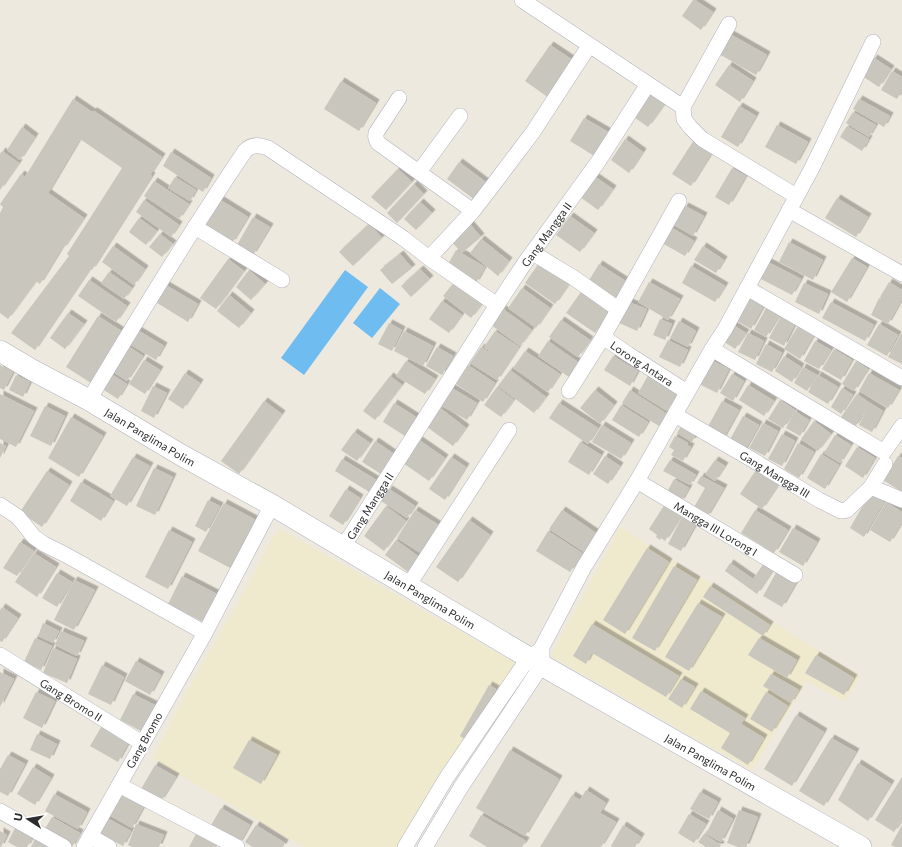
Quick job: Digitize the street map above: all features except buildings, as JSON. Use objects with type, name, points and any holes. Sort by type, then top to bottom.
[{"type":"main road","name":"Jalan Panglima Polim","points":[[0,351],[89,400],[408,586],[538,656],[861,847]]},
{"type":"street","points":[[522,0],[589,46],[683,107]]},
{"type":"street","points":[[728,24],[683,107],[684,119],[702,139],[796,196]]},
{"type":"street","points":[[425,847],[538,656],[584,567],[637,481],[687,392],[725,329],[812,168],[873,42]]},
{"type":"street","points":[[429,258],[473,211],[533,132],[589,46]]},
{"type":"street","name":"Gang Mangga II","points":[[343,547],[497,305],[598,162],[648,84]]},
{"type":"street","points":[[399,98],[376,133],[375,138],[378,143],[473,211]]},
{"type":"street","points":[[419,172],[460,116]]},
{"type":"street","points":[[89,400],[138,316],[212,200],[245,151],[252,146],[268,148],[403,238],[497,305]]},
{"type":"street","name":"Lorong Antara","points":[[679,201],[603,337],[687,392]]},
{"type":"street","points":[[789,210],[902,274]]},
{"type":"street","points":[[195,227],[282,280]]},
{"type":"street","points":[[533,253],[574,278],[618,309]]},
{"type":"street","points":[[747,288],[902,378]]},
{"type":"street","points":[[569,391],[603,337]]},
{"type":"street","points":[[712,349],[884,452],[902,426]]},
{"type":"street","name":"Gang Mangga III","points":[[675,415],[819,500],[841,511],[847,510],[871,486],[885,464]]},
{"type":"street","points":[[408,586],[509,430]]},
{"type":"street","name":"Mangga III Lorong I","points":[[637,481],[795,575]]},
{"type":"street","points":[[871,486],[902,500]]},
{"type":"street","points":[[0,506],[18,517],[34,537],[44,544],[205,633]]},
{"type":"street","name":"Gang Bromo","points":[[87,842],[205,633],[272,506]]},
{"type":"street","name":"Gang Bromo II","points":[[0,655],[142,743]]},
{"type":"street","points":[[405,847],[447,777],[538,656]]},
{"type":"street","points":[[119,785],[237,847]]},
{"type":"street","points":[[0,811],[64,847]]},
{"type":"street","points":[[87,842],[109,847]]},
{"type":"shaded area","points":[[620,527],[860,676],[845,702],[807,681],[752,770],[551,656]]},
{"type":"shaded area","points":[[279,528],[517,664],[408,847],[304,847],[152,758],[187,691]]},
{"type":"water","points":[[345,270],[368,287],[304,375],[281,358]]},
{"type":"water","points":[[380,288],[400,304],[372,338],[353,323]]}]
